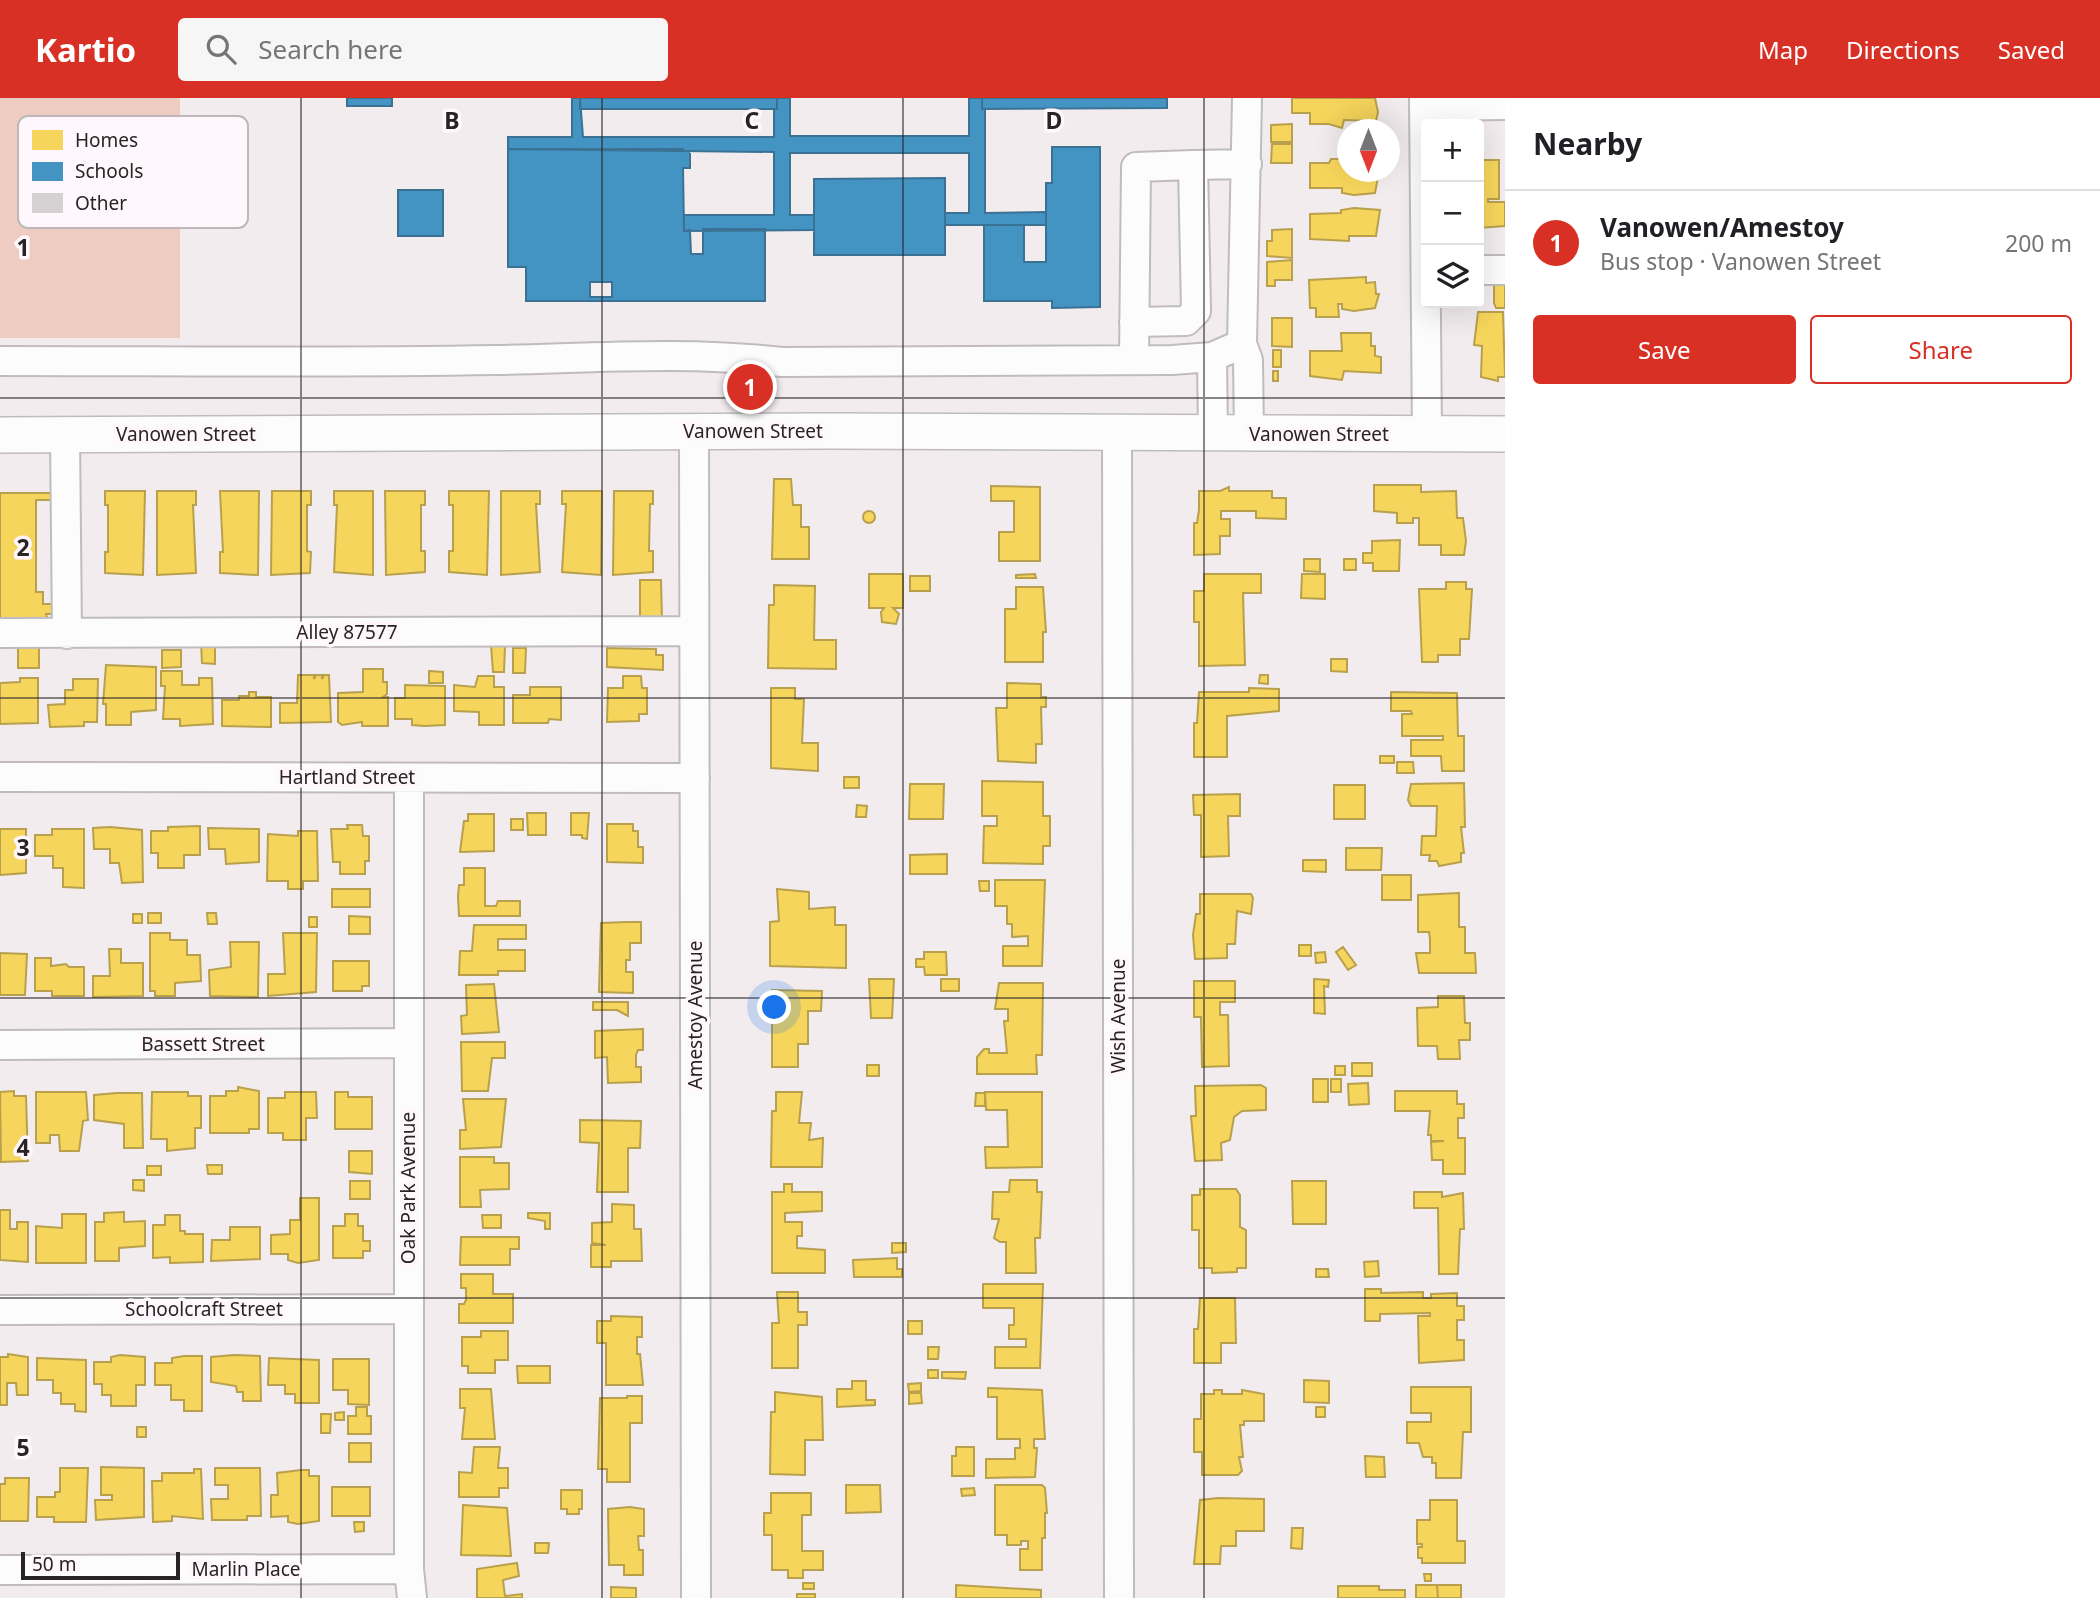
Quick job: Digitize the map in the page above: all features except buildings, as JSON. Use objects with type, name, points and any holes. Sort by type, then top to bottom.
[{"type":"main road","name":"Vanowen Street","points":[[0,435],[694,431],[1505,434]]},
{"type":"street","points":[[1247,98],[1242,344],[1248,360],[1249,434]]},
{"type":"street","points":[[1425,245],[1424,102],[1505,105]]},
{"type":"street","points":[[1134,360],[1136,167],[1247,164]]},
{"type":"street","points":[[1134,322],[1186,321],[1196,311],[1193,165]]},
{"type":"street","points":[[1484,270],[1505,270]]},
{"type":"street","points":[[1425,308],[1427,434]]},
{"type":"street","points":[[0,361],[498,360],[640,355],[724,356],[782,362],[1134,360],[1212,357],[1242,344]]},
{"type":"street","points":[[1212,357],[1213,434]]},
{"type":"street","name":"Amestoy Avenue","points":[[694,431],[696,1598]]},
{"type":"street","name":"Wish Avenue","points":[[1117,433],[1119,1598]]},
{"type":"street","points":[[65,435],[67,634]]},
{"type":"street","name":"Alley 87577","points":[[0,633],[694,631]]},
{"type":"street","name":"Hartland Street","points":[[0,777],[695,778]]},
{"type":"street","name":"Oak Park Avenue","points":[[409,778],[407,1043],[409,1569],[412,1598]]},
{"type":"street","name":"Bassett Street","points":[[0,1045],[407,1043]]},
{"type":"street","name":"Schoolcraft Street","points":[[0,1310],[409,1309]]},
{"type":"street","name":"Marlin Place","points":[[0,1570],[409,1569]]},
{"type":"shaded area","points":[[0,98],[180,98],[180,116],[18,116],[18,228],[180,228],[180,338],[0,338]]},
{"type":"place","name":"Vanowen/Amestoy","points":[[750,387]]}]
